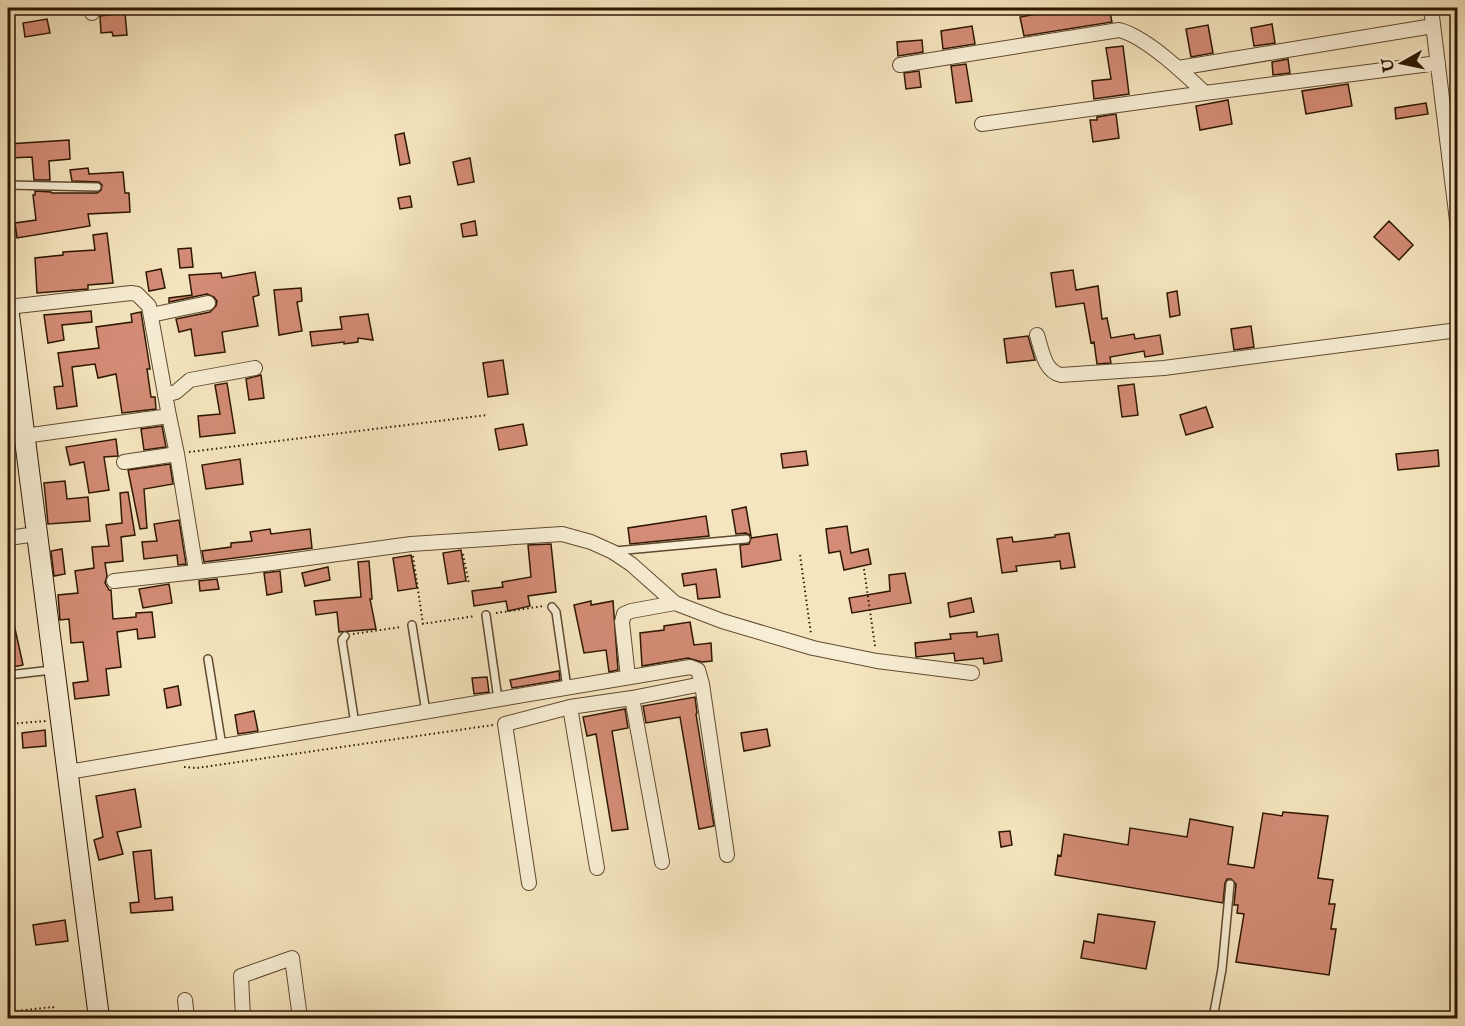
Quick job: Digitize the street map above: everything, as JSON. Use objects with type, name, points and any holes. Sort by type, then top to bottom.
[{"type":"main road","points":[[8,307],[12,374],[24,436],[99,1018]]},
{"type":"street","points":[[1431,8],[1457,224]]},
{"type":"street","points":[[1178,68],[1433,26]]},
{"type":"street","points":[[900,65],[1119,30],[1129,32],[1178,68],[1205,93]]},
{"type":"street","points":[[982,124],[1438,63]]},
{"type":"street","points":[[8,307],[131,293],[143,298],[149,306],[196,570]]},
{"type":"street","points":[[151,315],[208,303]]},
{"type":"street","points":[[1037,335],[1047,366],[1053,373],[1061,375],[1164,368],[1458,330]]},
{"type":"street","points":[[165,395],[176,392],[190,380],[255,368]]},
{"type":"street","points":[[24,436],[169,416]]},
{"type":"street","points":[[124,462],[177,454]]},
{"type":"street","points":[[8,538],[37,534]]},
{"type":"street","points":[[114,581],[196,570],[250,566],[411,544],[562,534],[591,542],[613,552],[631,564],[675,603],[722,621],[813,648],[877,661],[972,673]]},
{"type":"street","points":[[628,677],[622,622],[624,614],[675,603]]},
{"type":"street","points":[[68,772],[690,667],[698,670],[702,684],[727,855]]},
{"type":"street","points":[[529,883],[505,727],[507,723],[570,707],[702,684]]},
{"type":"street","points":[[632,698],[662,862]]},
{"type":"street","points":[[570,707],[597,868]]},
{"type":"street","points":[[243,1018],[241,976],[292,958],[300,1018]]},
{"type":"street","points":[[185,1000],[187,1018]]},
{"type":"lane","points":[[8,184],[97,187]]},
{"type":"lane","points":[[613,552],[746,538]]},
{"type":"lane","points":[[552,607],[556,612],[567,688]]},
{"type":"lane","points":[[486,615],[498,699]]},
{"type":"lane","points":[[412,626],[426,712]]},
{"type":"lane","points":[[345,636],[342,640],[355,724]]},
{"type":"lane","points":[[208,659],[222,746]]},
{"type":"lane","points":[[8,675],[54,669]]},
{"type":"lane","points":[[1213,1018],[1222,969],[1230,884]]},
{"type":"path","points":[[177,454],[487,415]]},
{"type":"path","points":[[461,539],[469,584]]},
{"type":"path","points":[[411,544],[423,624]]},
{"type":"path","points":[[800,555],[813,648]]},
{"type":"path","points":[[864,569],[877,661]]},
{"type":"path","points":[[345,636],[546,606],[552,607]]},
{"type":"path","points":[[8,724],[61,720]]},
{"type":"path","points":[[160,757],[179,766],[197,768],[507,723]]},
{"type":"path","points":[[8,1012],[53,1007],[58,1018]]},
{"type":"building","points":[[1079,8],[1080,13],[1109,8],[1112,22],[1024,36],[1020,17]]},
{"type":"building","points":[[125,13],[127,35],[113,36],[112,32],[101,33],[100,16]]},
{"type":"building","points":[[47,19],[50,33],[25,37],[23,23]]},
{"type":"building","points":[[1272,24],[1275,43],[1254,46],[1251,28]]},
{"type":"building","points":[[1208,25],[1213,53],[1191,57],[1186,29]]},
{"type":"building","points":[[972,26],[975,44],[943,49],[941,31]]},
{"type":"building","points":[[922,40],[923,52],[898,56],[897,42]]},
{"type":"building","points":[[1123,46],[1129,94],[1094,99],[1092,81],[1111,79],[1106,48]]},
{"type":"building","points":[[1288,59],[1290,73],[1273,75],[1272,62]]},
{"type":"building","points":[[966,64],[972,101],[956,103],[951,66]]},
{"type":"building","points":[[919,71],[921,87],[906,89],[904,73]]},
{"type":"building","points":[[1348,84],[1352,106],[1306,114],[1302,91]]},
{"type":"building","points":[[1228,100],[1232,124],[1200,130],[1196,106]]},
{"type":"building","points":[[1426,103],[1428,114],[1396,119],[1395,108]]},
{"type":"building","points":[[1116,114],[1119,138],[1093,142],[1090,120]]},
{"type":"building","points":[[404,133],[410,163],[400,165],[395,135]]},
{"type":"building","points":[[69,140],[70,159],[49,161],[50,180],[34,180],[32,157],[8,158],[8,144]]},
{"type":"building","points":[[470,158],[474,182],[458,185],[453,162]]},
{"type":"building","points":[[88,168],[89,174],[123,172],[125,193],[129,193],[130,212],[88,214],[90,226],[17,238],[15,223],[36,220],[33,195],[35,191],[97,193],[101,190],[102,185],[99,182],[72,181],[70,170]]},
{"type":"building","points":[[410,196],[412,207],[400,209],[398,198]]},
{"type":"building","points":[[475,221],[477,235],[463,237],[461,224]]},
{"type":"building","points":[[1389,221],[1413,245],[1399,260],[1374,237]]},
{"type":"building","points":[[107,233],[113,283],[88,285],[88,289],[37,293],[35,258],[63,255],[63,252],[95,250],[93,235]]},
{"type":"building","points":[[191,248],[193,267],[180,268],[178,249]]},
{"type":"building","points":[[161,269],[165,288],[149,291],[146,272]]},
{"type":"building","points":[[1073,270],[1076,290],[1098,286],[1102,319],[1107,318],[1111,338],[1134,334],[1135,339],[1160,335],[1163,354],[1145,357],[1144,351],[1110,357],[1111,363],[1097,364],[1084,303],[1056,307],[1051,273]]},
{"type":"building","points":[[255,272],[259,295],[253,297],[258,326],[222,332],[225,352],[195,356],[191,329],[179,332],[176,319],[210,312],[216,306],[217,301],[207,294],[169,302],[169,298],[192,295],[189,275],[221,273],[222,278]]},
{"type":"building","points":[[301,288],[302,301],[297,302],[302,331],[279,335],[274,290]]},
{"type":"building","points":[[1177,291],[1180,315],[1170,317],[1167,293]]},
{"type":"building","points":[[91,311],[92,322],[62,325],[64,340],[48,343],[44,315]]},
{"type":"building","points":[[141,312],[150,369],[147,369],[151,397],[155,397],[156,409],[122,413],[116,374],[98,378],[95,364],[72,367],[77,406],[57,409],[54,387],[63,386],[58,353],[99,348],[96,327],[132,322],[131,314]]},
{"type":"building","points":[[368,314],[373,340],[358,338],[358,342],[312,346],[310,332],[342,329],[340,317]]},
{"type":"building","points":[[1251,326],[1254,347],[1234,350],[1231,329]]},
{"type":"building","points":[[1028,336],[1035,360],[1007,363],[1004,339]]},
{"type":"building","points":[[503,360],[508,394],[488,397],[483,363]]},
{"type":"building","points":[[261,375],[264,398],[249,400],[246,379]]},
{"type":"building","points":[[227,383],[235,433],[200,437],[198,416],[220,414],[215,385]]},
{"type":"building","points":[[1134,384],[1138,415],[1122,417],[1118,386]]},
{"type":"building","points":[[1206,407],[1213,427],[1186,435],[1180,415]]},
{"type":"building","points":[[523,424],[527,445],[499,450],[495,429]]},
{"type":"building","points":[[162,426],[166,447],[144,450],[141,429]]},
{"type":"building","points":[[116,439],[118,456],[104,457],[109,490],[89,493],[84,462],[70,465],[66,447]]},
{"type":"building","points":[[1438,450],[1439,466],[1398,470],[1396,454]]},
{"type":"building","points":[[806,451],[808,465],[783,468],[781,454]]},
{"type":"building","points":[[240,459],[243,484],[206,489],[202,465]]},
{"type":"building","points":[[170,464],[173,484],[144,489],[147,528],[140,529],[128,470]]},
{"type":"building","points":[[65,481],[67,499],[88,497],[90,521],[48,524],[44,483]]},
{"type":"building","points":[[128,492],[135,535],[121,537],[123,561],[105,563],[107,576],[105,583],[111,590],[113,619],[136,617],[136,613],[152,612],[155,637],[138,639],[137,629],[117,632],[121,667],[106,669],[109,695],[75,699],[73,683],[88,681],[83,642],[71,643],[69,619],[60,620],[58,595],[78,593],[75,571],[94,568],[92,547],[109,546],[106,525],[122,523],[120,493]]},
{"type":"building","points":[[746,507],[751,536],[746,533],[736,534],[732,510]]},
{"type":"building","points":[[706,516],[709,536],[630,544],[628,528]]},
{"type":"building","points":[[179,520],[186,564],[178,565],[177,555],[144,559],[142,542],[157,541],[154,524]]},
{"type":"building","points":[[847,526],[851,553],[868,549],[871,564],[844,570],[840,551],[829,553],[826,529]]},
{"type":"building","points":[[270,529],[271,534],[310,529],[312,548],[204,562],[202,551],[231,547],[231,543],[252,541],[250,532]]},
{"type":"building","points":[[1069,533],[1075,567],[1061,569],[1060,561],[1016,566],[1017,571],[1002,573],[997,539],[1012,537],[1013,542]]},
{"type":"building","points":[[777,534],[781,560],[742,567],[740,545],[749,544],[751,538]]},
{"type":"building","points":[[551,544],[556,592],[528,596],[530,606],[508,611],[506,601],[474,606],[472,591],[503,587],[502,582],[531,577],[528,545]]},
{"type":"building","points":[[62,549],[65,574],[54,576],[51,551]]},
{"type":"building","points":[[461,550],[466,581],[448,584],[443,553]]},
{"type":"building","points":[[411,555],[417,588],[398,591],[393,558]]},
{"type":"building","points":[[369,561],[372,599],[370,599],[376,629],[339,632],[337,612],[316,615],[314,601],[361,597],[358,562]]},
{"type":"building","points":[[328,567],[330,580],[305,586],[302,573]]},
{"type":"building","points":[[716,569],[720,597],[698,599],[696,584],[684,586],[682,574]]},
{"type":"building","points":[[280,571],[282,592],[267,595],[264,573]]},
{"type":"building","points":[[905,573],[911,603],[852,613],[849,598],[890,591],[889,575]]},
{"type":"building","points":[[217,579],[219,589],[200,591],[199,581]]},
{"type":"building","points":[[169,584],[172,603],[143,608],[139,589]]},
{"type":"building","points":[[971,598],[974,612],[950,617],[948,603]]},
{"type":"building","points":[[591,601],[591,605],[613,601],[618,670],[609,672],[606,650],[584,653],[574,605]]},
{"type":"building","points":[[8,615],[12,615],[23,665],[8,668]]},
{"type":"building","points":[[690,622],[694,645],[711,643],[712,661],[702,662],[688,658],[642,666],[640,633],[664,630],[664,626]]},
{"type":"building","points":[[977,632],[977,637],[998,634],[1002,661],[984,664],[983,658],[955,661],[954,653],[916,657],[915,643],[951,639],[950,634]]},
{"type":"building","points":[[559,671],[560,680],[512,688],[510,680]]},
{"type":"building","points":[[487,677],[489,692],[474,694],[472,678]]},
{"type":"building","points":[[178,686],[181,705],[167,708],[164,689]]},
{"type":"building","points":[[695,697],[714,826],[699,829],[680,717],[646,723],[643,706]]},
{"type":"building","points":[[625,709],[628,728],[612,731],[628,829],[612,831],[596,734],[587,736],[583,717]]},
{"type":"building","points":[[254,711],[258,731],[238,734],[235,715]]},
{"type":"building","points":[[767,729],[770,746],[744,751],[741,733]]},
{"type":"building","points":[[45,730],[46,746],[23,748],[22,733]]},
{"type":"building","points":[[135,789],[141,827],[117,832],[123,854],[99,860],[94,840],[103,837],[96,796]]},
{"type":"building","points":[[1283,812],[1328,816],[1318,878],[1333,880],[1329,904],[1335,904],[1331,929],[1336,929],[1329,975],[1236,962],[1244,914],[1237,913],[1238,905],[1234,905],[1236,884],[1231,879],[1227,879],[1225,883],[1223,903],[1055,875],[1064,834],[1128,845],[1130,828],[1187,837],[1190,819],[1233,827],[1228,864],[1254,868],[1263,813],[1282,816]]},
{"type":"building","points":[[1010,831],[1012,845],[1001,847],[999,832]]},
{"type":"building","points":[[151,850],[155,899],[172,897],[173,910],[131,913],[130,903],[139,902],[133,852]]},
{"type":"building","points":[[1098,914],[1155,922],[1146,969],[1081,958],[1084,941],[1094,943]]},
{"type":"building","points":[[65,920],[68,941],[36,945],[33,925]]}]
